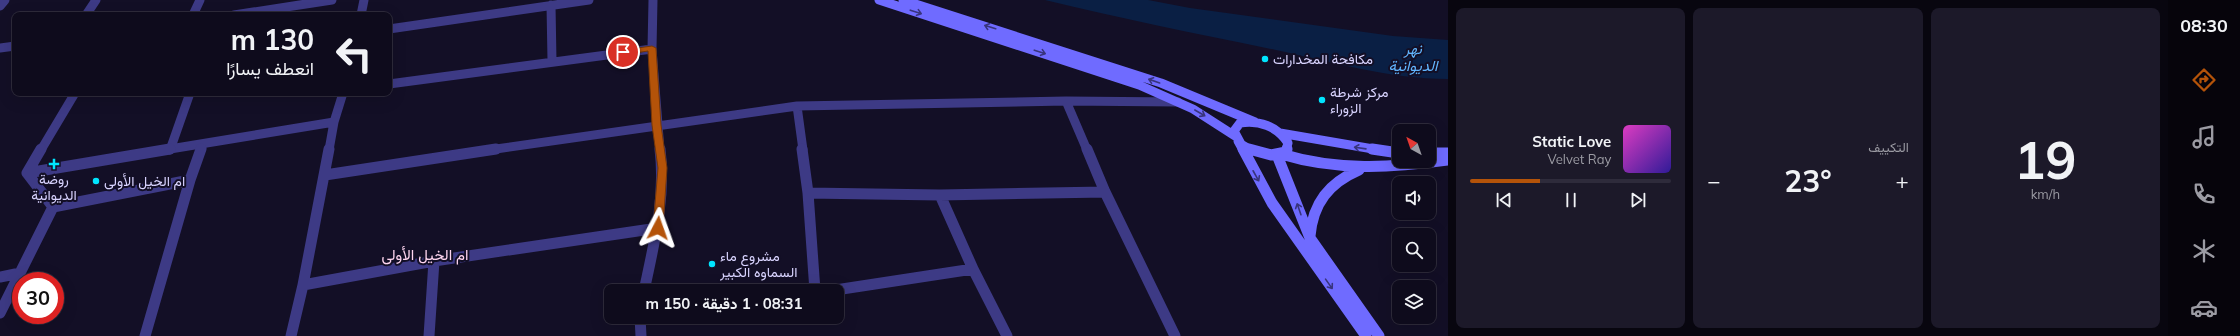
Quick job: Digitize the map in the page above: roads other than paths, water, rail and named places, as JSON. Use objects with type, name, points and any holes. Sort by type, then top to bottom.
[{"type":"main road","points":[[879,0],[1139,85],[1178,102],[1252,151],[1265,154],[1279,154],[1319,165],[1363,169],[1448,160]]},
{"type":"main road","points":[[903,0],[1155,81],[1273,128],[1280,133],[1288,143],[1288,148],[1279,154]]},
{"type":"main road","points":[[1255,122],[1240,123],[1235,126],[1236,139],[1272,203],[1366,336]]},
{"type":"main road","points":[[1280,133],[1348,146],[1392,152]]},
{"type":"main road","points":[[1436,153],[1448,153]]},
{"type":"main road","points":[[1279,154],[1310,238],[1379,336]]},
{"type":"main road","points":[[1310,238],[1312,216],[1321,197],[1334,183],[1363,169]]},
{"type":"street","points":[[0,6],[5,0]]},
{"type":"street","points":[[88,12],[96,0]]},
{"type":"street","points":[[194,12],[200,0]]},
{"type":"street","points":[[247,12],[283,4],[332,0]]},
{"type":"street","points":[[362,12],[364,0]]},
{"type":"street","points":[[392,29],[589,0]]},
{"type":"street","points":[[646,284],[658,228],[662,168],[656,125],[652,48],[653,0]]},
{"type":"street","points":[[551,5],[552,61]]},
{"type":"street","points":[[0,48],[12,46]]},
{"type":"street","points":[[392,84],[652,48]]},
{"type":"street","points":[[27,173],[73,96]]},
{"type":"street","points":[[170,150],[189,96]]},
{"type":"street","points":[[291,336],[303,285],[334,122],[342,96]]},
{"type":"street","points":[[325,175],[656,125],[797,106],[1066,101],[1178,102]]},
{"type":"street","points":[[1066,101],[1105,192],[1175,336]]},
{"type":"street","points":[[797,106],[808,193],[815,284]]},
{"type":"street","points":[[27,173],[334,122]]},
{"type":"street","points":[[145,336],[190,180],[203,144]]},
{"type":"street","points":[[27,173],[53,207]]},
{"type":"street","points":[[53,207],[190,180]]},
{"type":"street","points":[[808,193],[940,195],[1105,192]]},
{"type":"street","points":[[940,195],[973,269],[1007,336]]},
{"type":"street","points":[[20,272],[53,207]]},
{"type":"street","points":[[303,285],[434,261],[658,228]]},
{"type":"street","points":[[429,336],[434,261]]},
{"type":"street","points":[[844,289],[973,269]]},
{"type":"street","points":[[0,277],[12,275]]},
{"type":"street","points":[[0,314],[12,289]]},
{"type":"street","points":[[640,324],[641,336]]},
{"type":"water","name":"نهر الديوانية","points":[[1045,0],[1148,0],[1190,8],[1393,36],[1448,40],[1448,79],[1405,76],[1361,69]]},
{"type":"place","name":"مكافحة المخدارات","points":[[1265,59]]},
{"type":"place","name":"مركز شرطة الزوراء","points":[[1322,100]]},
{"type":"place","name":"روضة الديوانية","points":[[54,164]]},
{"type":"place","name":"ام الخيل الأولى","points":[[96,181]]},
{"type":"place","name":"مشروع ماء السماوه الكبير","points":[[712,264]]},
{"type":"district","name":"ام الخيل الأولى","points":[[425,255]]}]
